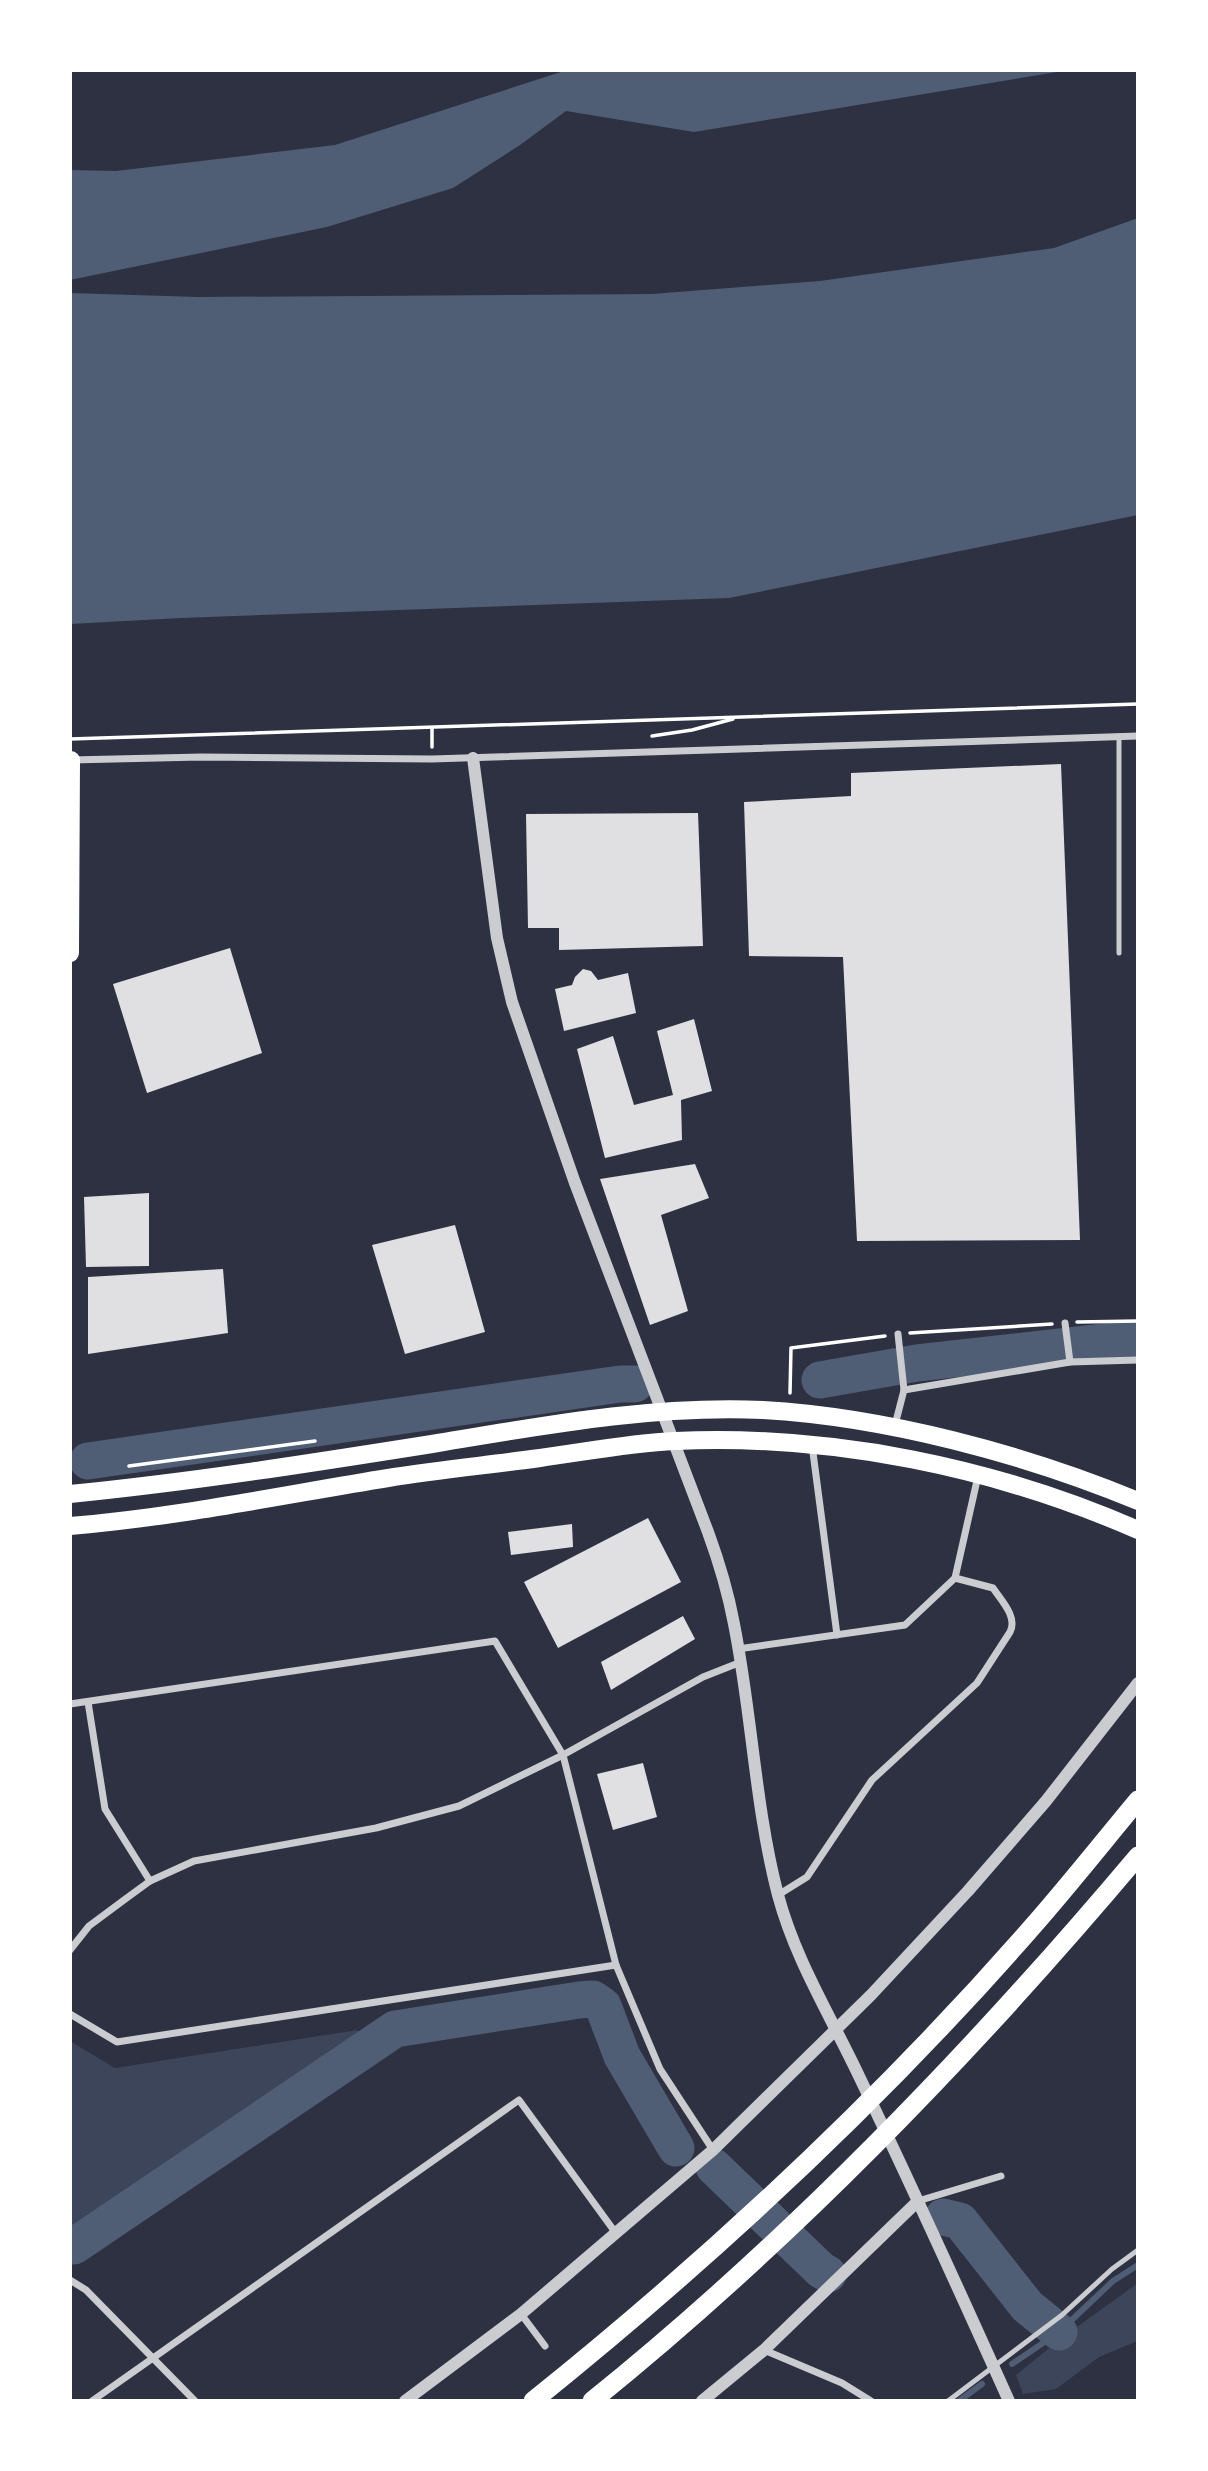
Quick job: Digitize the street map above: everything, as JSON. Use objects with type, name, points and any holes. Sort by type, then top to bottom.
[{"type":"highway","points":[[533,2401],[629,2324],[735,2230],[895,2074],[1032,1927],[1138,1800]]},
{"type":"highway","points":[[592,2401],[656,2350],[764,2253],[918,2103],[1058,1951],[1138,1856]]},
{"type":"main road","points":[[70,953],[71,760]]},
{"type":"main road","points":[[70,1494],[341,1458],[595,1418],[663,1412],[762,1410],[845,1419],[894,1428],[1003,1455],[1101,1486],[1138,1502]]},
{"type":"main road","points":[[70,1526],[288,1496],[399,1477],[674,1441],[812,1445],[863,1451],[978,1474],[1096,1513],[1138,1530]]},
{"type":"street","points":[[71,760],[201,757],[374,760],[473,758],[1138,736]]},
{"type":"street","points":[[473,758],[495,925],[512,1002],[575,1183],[721,1571],[741,1662],[768,1849],[788,1927],[1009,2401]]},
{"type":"street","points":[[1065,1323],[1070,1362]]},
{"type":"street","points":[[894,1428],[904,1391],[898,1334]]},
{"type":"street","points":[[904,1391],[1070,1362],[1138,1360]]},
{"type":"street","points":[[812,1445],[837,1635]]},
{"type":"street","points":[[738,1649],[905,1625],[956,1578],[978,1474]]},
{"type":"street","points":[[778,1895],[807,1877],[872,1780],[977,1683],[1010,1632],[1013,1619],[993,1588],[956,1578]]},
{"type":"street","points":[[70,1704],[495,1641],[563,1755],[616,1965],[660,2069],[713,2150]]},
{"type":"street","points":[[70,1950],[89,1926],[150,1881],[194,1861],[376,1828],[459,1806],[563,1755],[703,1677],[741,1662]]},
{"type":"street","points":[[405,2401],[521,2314],[713,2150],[836,2029],[968,1891],[1046,1801],[1138,1683]]},
{"type":"street","points":[[88,1702],[105,1809],[150,1881]]},
{"type":"street","points":[[70,2014],[117,2042],[616,1965]]},
{"type":"street","points":[[92,2401],[519,2100],[615,2232]]},
{"type":"street","points":[[702,2401],[764,2350],[917,2202],[1001,2176]]},
{"type":"street","points":[[70,2280],[86,2290],[195,2401]]},
{"type":"street","points":[[521,2314],[545,2346]]},
{"type":"street","points":[[764,2350],[842,2383],[871,2401]]},
{"type":"lane","points":[[1119,736],[1119,953]]},
{"type":"lane","points":[[947,2401],[1045,2329],[1112,2269],[1138,2250]]},
{"type":"path","points":[[70,739],[1138,704]]},
{"type":"path","points":[[651,736],[692,730],[739,718]]},
{"type":"path","points":[[432,728],[432,750]]},
{"type":"path","points":[[790,1394],[791,1348],[898,1334],[1138,1321]]},
{"type":"shaded area","points":[[567,70],[1069,70],[694,132],[566,111],[520,145],[453,188],[327,227],[70,280],[70,170],[116,171],[335,145]]},
{"type":"shaded area","points":[[1138,218],[1138,515],[729,598],[70,624],[70,293],[198,297],[652,294],[820,281],[1054,248]]},
{"type":"shaded area","points":[[357,2030],[378,2052],[80,2261],[70,2255],[70,2041],[115,2068]]},
{"type":"shaded area","points":[[1138,2283],[1138,2341],[1099,2357],[1056,2389],[1023,2394],[1016,2375]]},
{"type":"building","points":[[1061,764],[1080,1240],[857,1241],[843,957],[749,956],[744,802],[851,796],[851,773]]},
{"type":"building","points":[[698,813],[703,946],[559,950],[559,928],[528,928],[526,814]]},
{"type":"building","points":[[230,948],[262,1053],[147,1093],[113,984]]},
{"type":"building","points":[[583,969],[591,971],[598,980],[628,973],[636,1013],[564,1031],[555,989],[572,985]]},
{"type":"building","points":[[694,1019],[712,1091],[681,1100],[682,1140],[605,1158],[577,1049],[613,1036],[634,1105],[673,1095],[657,1031]]},
{"type":"building","points":[[695,1164],[709,1198],[661,1215],[688,1311],[650,1325],[600,1179]]},
{"type":"building","points":[[149,1193],[149,1266],[86,1267],[84,1197]]},
{"type":"building","points":[[455,1225],[485,1332],[405,1354],[372,1245]]},
{"type":"building","points":[[223,1269],[228,1333],[88,1354],[88,1277]]},
{"type":"building","points":[[648,1518],[681,1582],[558,1648],[524,1582]]},
{"type":"building","points":[[572,1524],[573,1547],[511,1555],[508,1532]]},
{"type":"building","points":[[683,1616],[695,1639],[611,1690],[601,1662]]},
{"type":"building","points":[[643,1763],[657,1817],[613,1830],[597,1774]]},
{"type":"waterway","points":[[820,1380],[917,1363],[1138,1340]]},
{"type":"waterway","points":[[88,1461],[635,1384]]},
{"type":"waterway","points":[[70,2243],[74,2246],[395,2029],[579,2000],[593,1999],[603,2006],[622,2056],[676,2148]]},
{"type":"waterway","points":[[714,2167],[828,2274]]},
{"type":"waterway","points":[[943,2217],[960,2221],[1027,2306],[1059,2332]]},
{"type":"waterway","points":[[1012,2364],[1059,2332],[1113,2281],[1138,2265]]},
{"type":"waterway","points":[[959,2401],[982,2384]]}]
